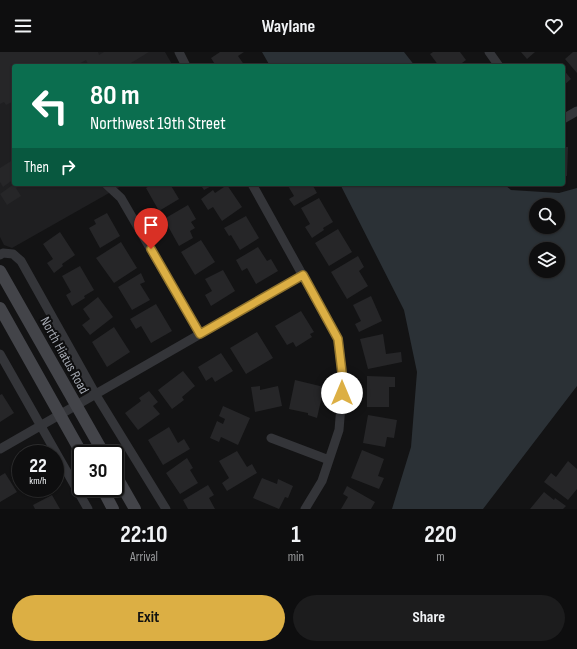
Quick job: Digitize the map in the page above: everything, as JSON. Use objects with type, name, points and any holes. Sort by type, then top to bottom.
[{"type":"main road","name":"North Hiatus Road","points":[[0,271],[99,445]]},
{"type":"main road","points":[[0,308],[77,445]]},
{"type":"main road","points":[[124,490],[135,509]]},
{"type":"main road","points":[[107,497],[113,509]]},
{"type":"street","points":[[179,52],[185,64]]},
{"type":"street","points":[[489,52],[498,64]]},
{"type":"street","points":[[565,118],[577,111]]},
{"type":"street","points":[[108,186],[121,198],[200,334]]},
{"type":"street","points":[[253,186],[338,339],[343,381],[338,430],[322,481],[305,509]]},
{"type":"street","points":[[0,255],[13,254],[21,261],[96,395],[166,509]]},
{"type":"street","points":[[0,448],[96,395],[303,275]]},
{"type":"street","points":[[0,354],[88,509]]},
{"type":"street","points":[[271,438],[329,460]]},
{"type":"shaded area","points":[[0,52],[165,52],[172,64],[12,64],[12,186],[121,186],[12,248],[4,245],[0,237]]},
{"type":"shaded area","points":[[262,52],[404,52],[413,64],[269,64]]},
{"type":"shaded area","points":[[341,186],[506,186],[511,190],[559,193],[577,188],[577,386],[483,509],[392,509],[411,447],[417,372],[404,310]]},
{"type":"building","points":[[0,52],[98,52],[99,55],[104,52],[149,52],[129,64],[88,64],[86,60],[79,64],[12,64],[12,102],[6,105],[4,102],[0,104]]},
{"type":"building","points":[[220,52],[244,52],[238,56],[244,64],[215,64],[211,58]]},
{"type":"building","points":[[433,52],[460,52],[466,60],[461,64],[438,64],[430,54]]},
{"type":"building","points":[[521,52],[535,52],[527,59]]},
{"type":"building","points":[[573,52],[577,52],[577,73],[565,59]]},
{"type":"building","points":[[565,72],[571,79],[565,84]]},
{"type":"building","points":[[565,147],[568,147],[567,176],[565,176]]},
{"type":"building","points":[[11,161],[12,163],[12,180],[3,187],[0,182],[0,168]]},
{"type":"building","points":[[12,185],[20,186],[16,188],[21,196],[7,205],[0,194]]},
{"type":"building","points":[[149,186],[171,186],[179,199],[159,211],[146,188]]},
{"type":"building","points":[[201,186],[211,186],[204,190]]},
{"type":"building","points":[[228,186],[242,207],[222,221],[213,207],[208,210],[201,199],[213,190],[215,193]]},
{"type":"building","points":[[288,186],[313,186],[317,193],[294,206],[289,199],[294,196]]},
{"type":"building","points":[[319,198],[333,222],[323,228],[324,230],[312,238],[305,227],[310,224],[301,208]]},
{"type":"building","points":[[188,205],[196,219],[191,222],[195,228],[190,231],[193,238],[179,246],[164,219]]},
{"type":"building","points":[[107,213],[120,236],[100,248],[89,228],[96,224],[94,220]]},
{"type":"building","points":[[246,216],[259,238],[240,250],[231,235],[229,236],[224,228]]},
{"type":"building","points":[[338,229],[352,252],[329,266],[315,243]]},
{"type":"building","points":[[60,232],[75,255],[62,264],[63,266],[54,273],[47,263],[53,259],[43,244]]},
{"type":"building","points":[[201,240],[215,262],[195,275],[181,252]]},
{"type":"building","points":[[121,242],[137,268],[114,283],[96,258]]},
{"type":"building","points":[[258,247],[267,261],[271,259],[278,271],[256,284],[247,268],[242,271],[236,260]]},
{"type":"building","points":[[358,256],[364,267],[359,271],[368,286],[347,299],[331,272]]},
{"type":"building","points":[[80,266],[94,290],[72,306],[66,295],[71,292],[62,276]]},
{"type":"building","points":[[223,270],[235,291],[211,306],[205,295],[212,291],[205,279]]},
{"type":"building","points":[[141,273],[145,282],[140,284],[150,300],[132,310],[118,287]]},
{"type":"building","points":[[371,296],[382,321],[359,332],[355,324],[361,321],[353,305]]},
{"type":"building","points":[[98,297],[113,317],[90,335],[82,325],[90,319],[83,309]]},
{"type":"building","points":[[156,304],[172,331],[151,343],[141,326],[136,329],[130,319]]},
{"type":"building","points":[[301,311],[314,332],[310,334],[312,337],[296,347],[293,342],[287,345],[275,326]]},
{"type":"building","points":[[114,327],[130,352],[107,367],[92,342]]},
{"type":"building","points":[[257,332],[273,358],[246,374],[230,348]]},
{"type":"building","points":[[383,334],[386,354],[401,352],[402,362],[368,369],[360,339]]},
{"type":"building","points":[[221,353],[233,371],[215,382],[212,377],[206,381],[198,367]]},
{"type":"building","points":[[183,371],[195,386],[182,397],[184,400],[172,409],[158,390]]},
{"type":"building","points":[[367,376],[395,377],[395,387],[389,387],[389,407],[367,407]]},
{"type":"building","points":[[295,380],[324,387],[317,418],[308,415],[308,413],[289,409]]},
{"type":"building","points":[[260,386],[260,390],[278,386],[282,406],[255,412],[251,387]]},
{"type":"building","points":[[149,391],[158,402],[153,406],[160,414],[138,430],[125,413],[141,401],[139,398]]},
{"type":"building","points":[[2,394],[14,413],[0,422],[0,395]]},
{"type":"building","points":[[223,406],[250,418],[238,445],[221,437],[219,442],[210,438],[217,421],[223,424],[225,419],[219,416]]},
{"type":"building","points":[[368,415],[397,420],[394,438],[387,437],[385,447],[363,443]]},
{"type":"building","points":[[169,427],[178,443],[184,439],[190,449],[163,465],[148,440]]},
{"type":"building","points":[[362,450],[384,459],[378,476],[384,478],[379,489],[351,478]]},
{"type":"building","points":[[237,451],[247,467],[252,464],[257,473],[227,491],[222,483],[229,478],[219,461]]},
{"type":"building","points":[[187,458],[193,468],[190,470],[198,483],[180,494],[166,473]]},
{"type":"building","points":[[568,461],[577,469],[577,489],[568,500],[544,482],[551,473],[556,477]]},
{"type":"building","points":[[5,473],[12,484],[12,495],[0,502],[0,476]]},
{"type":"building","points":[[262,478],[277,484],[278,479],[293,486],[288,498],[285,497],[279,509],[253,498]]},
{"type":"building","points":[[208,485],[214,495],[209,498],[215,509],[188,509],[183,500]]},
{"type":"building","points":[[347,486],[375,502],[371,509],[341,509],[348,497],[343,494]]},
{"type":"building","points":[[544,492],[554,500],[555,498],[566,506],[563,509],[530,509]]},
{"type":"building","points":[[48,497],[53,497],[60,509],[35,509],[33,505]]},
{"type":"route","points":[[151,249],[200,334],[303,275],[338,339],[343,381],[342,393]]}]
